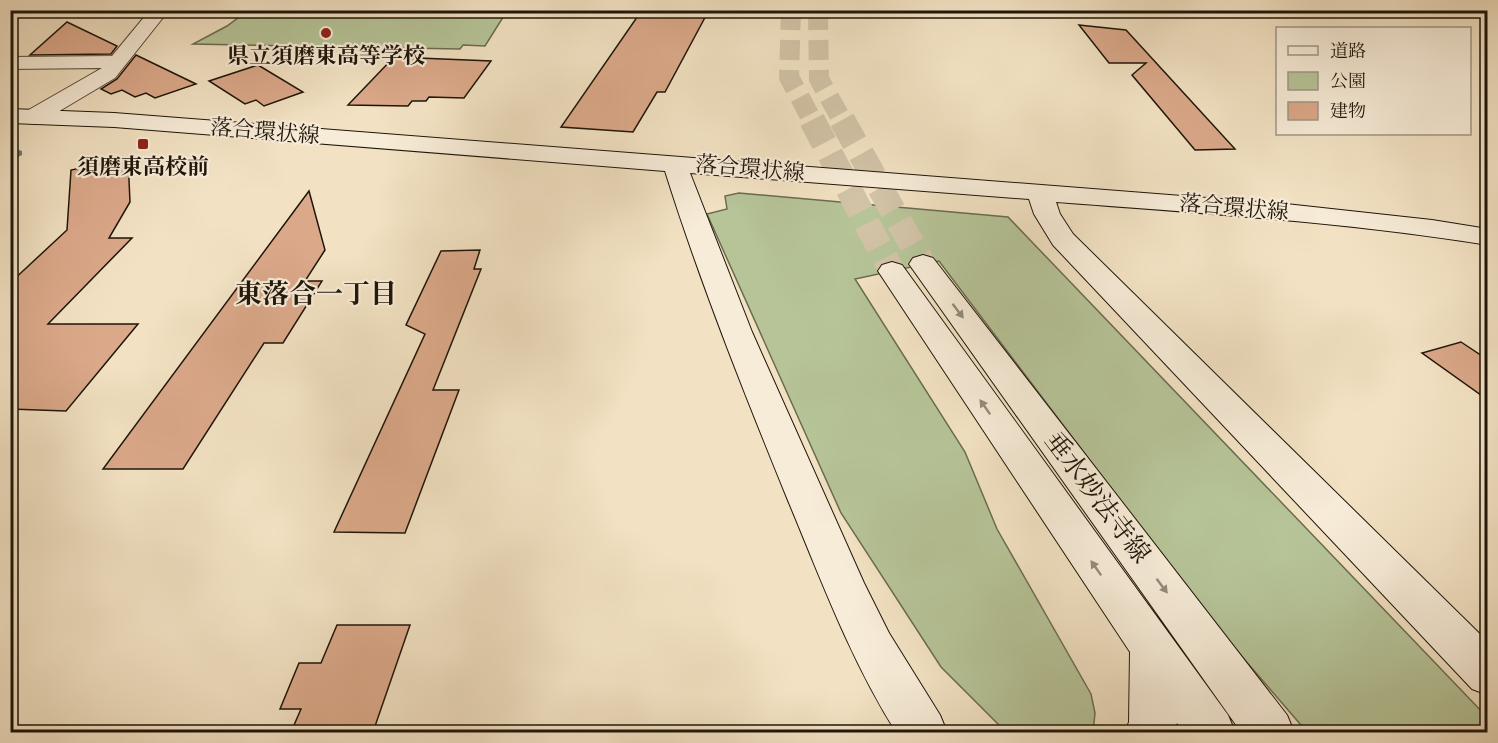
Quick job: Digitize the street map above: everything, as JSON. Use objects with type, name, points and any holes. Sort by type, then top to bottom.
[{"type":"street","points":[[10,139],[23,117],[108,74],[160,10]]},
{"type":"street","points":[[10,63],[118,62]]},
{"type":"street","name":"落合環状線","points":[[23,117],[114,120],[1348,218],[1488,237]]},
{"type":"street","points":[[675,163],[689,208],[754,378],[855,610],[893,682],[923,732]]},
{"type":"street","points":[[1041,193],[1047,214],[1063,239],[1488,674]]},
{"type":"street","name":"垂水妙法寺線","points":[[1211,732],[1152,650],[907,268],[1270,732]]},
{"type":"street","points":[[1149,732],[1153,725],[1152,650]]},
{"type":"green space","name":"県立須磨東高等学校","points":[[247,11],[507,11],[485,46],[463,45],[460,49],[193,44],[227,26]]},
{"type":"green space","points":[[739,193],[1008,217],[1487,717],[1487,732],[1307,732],[1212,622],[939,261],[855,279],[965,452],[997,529],[1091,694],[1095,713],[1093,732],[1006,732],[941,667],[841,513],[707,214],[727,209],[725,196]]},
{"type":"building","points":[[642,10],[709,10],[665,92],[657,92],[633,132],[561,127]]},
{"type":"building","points":[[67,22],[117,46],[111,54],[30,55]]},
{"type":"building","points":[[1079,25],[1126,30],[1235,149],[1195,150],[1132,75],[1146,63],[1109,63]]},
{"type":"building","points":[[136,55],[196,84],[155,98],[146,93],[135,97],[122,90],[111,94],[101,89],[117,79]]},
{"type":"building","points":[[394,57],[491,61],[464,98],[429,97],[426,101],[412,101],[408,106],[348,105]]},
{"type":"building","points":[[258,65],[303,92],[264,106],[256,100],[245,104],[209,81]]},
{"type":"building","points":[[128,158],[130,202],[109,238],[132,238],[48,324],[138,324],[66,411],[10,409],[10,283],[67,230],[71,170]]},
{"type":"building","points":[[309,191],[325,250],[305,281],[322,281],[283,343],[264,343],[183,469],[103,469]]},
{"type":"building","points":[[480,250],[474,269],[481,269],[433,390],[459,390],[405,533],[334,532],[425,334],[406,325],[441,251]]},
{"type":"building","points":[[1461,342],[1488,360],[1488,400],[1422,353]]},
{"type":"building","points":[[337,625],[410,625],[373,732],[291,732],[301,709],[280,709],[299,663],[321,663]]},
{"type":"waterway","points":[[10,159],[19,153]]},
{"type":"tunnel","points":[[791,10],[789,77],[813,122]]},
{"type":"tunnel","points":[[818,10],[819,79],[843,122]]},
{"type":"tunnel","points":[[812,120],[892,271]]},
{"type":"tunnel","points":[[842,120],[923,264]]},
{"type":"place","name":"県立須磨東高等学校","points":[[326,33]]},
{"type":"place","name":"須磨東高校前","points":[[143,144]]},
{"type":"district","name":"東落合一丁目","points":[[316,295]]}]
